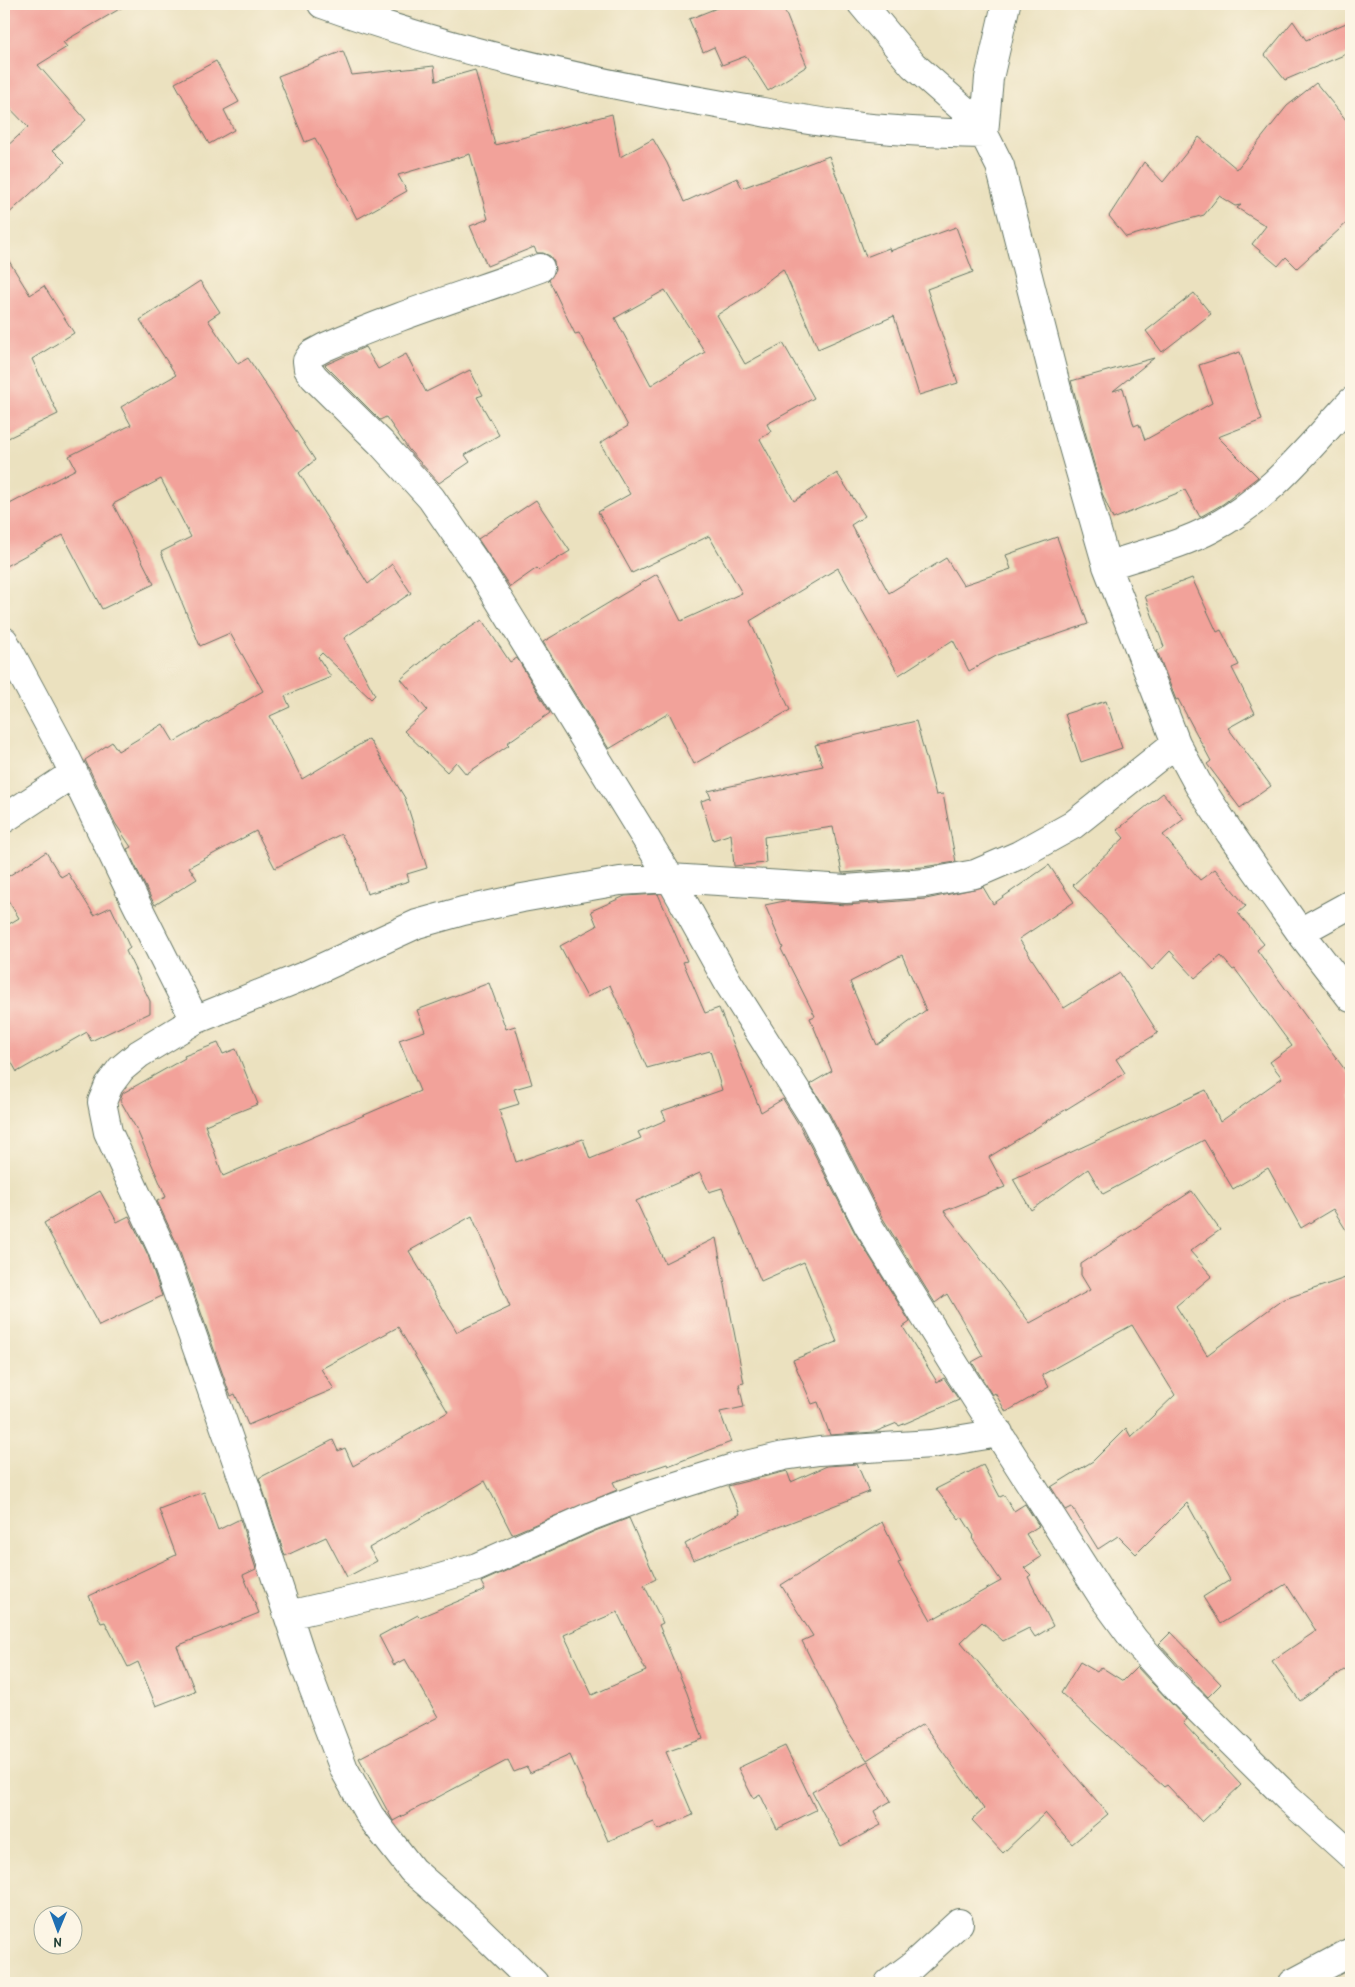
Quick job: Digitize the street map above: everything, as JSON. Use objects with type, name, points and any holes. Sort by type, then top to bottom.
[{"type":"street","points":[[322,4],[368,21],[454,46],[610,85],[842,125],[929,133],[984,134]]},
{"type":"street","points":[[862,4],[913,65],[962,108],[984,134],[1000,166],[1061,405],[1107,566],[1176,743],[1192,775],[1230,834],[1300,932],[1351,998]]},
{"type":"street","points":[[984,134],[989,78],[1006,4]]},
{"type":"street","points":[[540,268],[493,286],[416,310],[325,347],[312,354],[307,361],[308,370],[401,464],[431,498],[524,638],[670,878],[729,984],[815,1120],[868,1225],[1102,1596],[1135,1641],[1180,1692],[1288,1798],[1351,1855]]},
{"type":"street","points":[[1107,566],[1188,540],[1211,530],[1240,512],[1273,485],[1351,402]]},
{"type":"street","points":[[4,641],[74,773],[136,904],[195,1020]]},
{"type":"street","points":[[534,1983],[467,1918],[412,1870],[370,1816],[344,1770],[302,1661],[230,1442],[162,1249],[108,1132],[102,1102],[109,1085],[121,1068],[139,1054],[195,1020],[304,976],[417,924],[463,911],[620,881],[670,878],[846,889],[925,883],[975,874],[1019,855],[1073,825],[1176,743]]},
{"type":"street","points":[[4,819],[74,773]]},
{"type":"street","points":[[1300,932],[1351,904]]},
{"type":"street","points":[[288,1616],[410,1586],[477,1567],[634,1499],[733,1468],[784,1456],[819,1451],[932,1444],[999,1433]]},
{"type":"street","points":[[889,1983],[912,1966],[959,1923]]},
{"type":"street","points":[[1293,1983],[1351,1952]]},
{"type":"building","points":[[4,4],[128,4],[63,42],[67,47],[38,65],[86,120],[53,150],[65,162],[4,218],[4,149],[28,127],[4,102]]},
{"type":"building","points":[[727,4],[782,4],[807,66],[768,91],[746,56],[722,65],[714,47],[703,52],[689,19]]},
{"type":"building","points":[[1293,21],[1306,40],[1351,21],[1351,52],[1285,80],[1265,55]]},
{"type":"building","points":[[343,51],[352,75],[434,66],[436,81],[475,70],[495,145],[612,114],[620,157],[653,139],[667,163],[684,202],[737,178],[742,188],[829,156],[866,257],[889,248],[890,251],[956,227],[973,272],[927,289],[958,383],[919,395],[894,316],[818,349],[783,269],[753,292],[717,315],[745,364],[783,343],[814,398],[767,424],[771,432],[760,439],[794,501],[837,473],[865,516],[851,525],[889,593],[946,558],[963,585],[1011,569],[1006,555],[1057,537],[1088,624],[998,655],[969,671],[953,640],[899,675],[838,568],[750,621],[790,710],[694,764],[669,713],[609,749],[543,642],[657,574],[681,621],[742,593],[709,536],[632,573],[598,512],[630,494],[600,443],[628,426],[579,333],[575,334],[549,280],[555,270],[554,262],[550,256],[537,253],[534,247],[487,266],[470,226],[488,219],[470,154],[398,175],[407,191],[357,219],[315,138],[305,142],[278,76]],"holes":[[[665,290],[705,352],[651,385],[615,318]]]},
{"type":"building","points":[[216,61],[239,102],[224,110],[234,130],[209,144],[175,83]]},
{"type":"building","points":[[1316,83],[1351,126],[1351,219],[1297,268],[1286,257],[1278,266],[1252,244],[1266,226],[1237,208],[1241,205],[1235,206],[1219,196],[1204,215],[1126,237],[1109,216],[1144,162],[1163,182],[1199,137],[1237,169],[1287,106]]},
{"type":"building","points":[[4,253],[30,295],[44,286],[74,333],[32,359],[58,414],[4,440]]},
{"type":"building","points":[[200,281],[220,312],[208,320],[238,364],[248,358],[315,460],[299,473],[368,584],[392,564],[411,593],[344,638],[375,695],[371,699],[322,653],[318,657],[331,677],[285,696],[290,707],[270,716],[302,779],[369,739],[405,798],[427,868],[407,874],[409,881],[367,894],[356,858],[341,834],[275,868],[256,831],[189,867],[197,879],[155,905],[127,849],[131,847],[115,823],[85,760],[112,742],[118,751],[163,724],[174,742],[263,691],[230,633],[200,646],[161,552],[191,537],[161,479],[113,504],[154,584],[102,609],[63,535],[4,567],[4,507],[76,469],[69,456],[131,425],[121,407],[176,375],[140,320]]},
{"type":"building","points":[[1194,293],[1211,314],[1162,352],[1146,331]]},
{"type":"building","points":[[365,347],[378,369],[406,354],[426,392],[470,370],[483,395],[477,397],[499,435],[465,455],[470,462],[439,483],[409,450],[386,417],[380,420],[325,365]]},
{"type":"building","points":[[1240,352],[1262,420],[1218,437],[1258,477],[1223,504],[1200,517],[1185,490],[1113,519],[1102,493],[1071,381],[1154,358],[1113,391],[1123,388],[1134,426],[1139,424],[1145,440],[1212,403],[1199,365]]},
{"type":"building","points":[[536,500],[570,551],[539,570],[537,568],[510,587],[478,539]]},
{"type":"building","points":[[1192,578],[1217,632],[1221,630],[1239,665],[1232,668],[1255,713],[1228,728],[1271,786],[1240,808],[1207,764],[1211,761],[1178,699],[1176,700],[1157,651],[1164,647],[1145,596]]},
{"type":"building","points":[[482,620],[510,662],[517,658],[550,713],[507,743],[509,745],[466,774],[456,762],[447,772],[404,731],[427,710],[401,679],[444,643]]},
{"type":"building","points":[[1106,701],[1122,748],[1081,762],[1065,714]]},
{"type":"building","points":[[916,721],[936,795],[943,794],[956,862],[923,867],[842,873],[833,827],[764,837],[766,863],[734,866],[731,834],[713,840],[701,801],[711,798],[708,791],[823,766],[815,745]]},
{"type":"building","points":[[1163,793],[1184,819],[1163,835],[1200,880],[1215,869],[1246,906],[1238,913],[1264,944],[1257,950],[1351,1078],[1351,1238],[1333,1209],[1301,1228],[1268,1168],[1233,1189],[1204,1140],[1103,1194],[1088,1169],[1031,1210],[1013,1179],[1206,1090],[1220,1122],[1282,1078],[1270,1062],[1292,1046],[1235,969],[1233,970],[1221,956],[1195,978],[1170,951],[1152,970],[1073,885],[1124,838],[1117,830]]},
{"type":"building","points":[[46,852],[61,877],[68,873],[94,915],[111,907],[130,948],[126,951],[150,1001],[150,1013],[91,1041],[87,1032],[17,1072],[4,1049],[4,927],[19,918],[4,894],[4,879]]},
{"type":"building","points":[[1049,865],[1074,902],[1019,939],[1064,1008],[1120,973],[1158,1033],[1116,1059],[1125,1073],[989,1157],[1005,1187],[944,1211],[1030,1323],[1090,1290],[1081,1275],[1081,1264],[1192,1191],[1220,1230],[1190,1251],[1212,1276],[1176,1306],[1207,1355],[1282,1300],[1351,1276],[1351,1665],[1300,1701],[1272,1661],[1316,1631],[1286,1584],[1220,1624],[1203,1597],[1230,1580],[1187,1503],[1136,1554],[1118,1536],[1098,1549],[1072,1507],[1066,1510],[1051,1487],[1093,1461],[1126,1428],[1131,1437],[1175,1395],[1132,1325],[1042,1375],[1049,1387],[1006,1412],[995,1393],[992,1395],[972,1362],[983,1356],[947,1294],[935,1303],[882,1217],[829,1113],[810,1084],[832,1071],[810,1018],[815,1016],[781,949],[783,948],[765,905],[784,901],[847,905],[926,899],[983,887],[993,904]],"holes":[[[902,955],[926,1010],[877,1045],[850,982]]]},
{"type":"building","points":[[658,894],[687,961],[683,962],[705,1013],[719,1008],[761,1112],[783,1099],[801,1128],[855,1233],[910,1322],[903,1327],[937,1382],[944,1378],[959,1400],[899,1426],[897,1423],[875,1432],[830,1435],[818,1402],[812,1404],[793,1360],[837,1342],[804,1262],[761,1281],[722,1188],[709,1192],[700,1173],[636,1201],[665,1263],[716,1238],[744,1383],[739,1384],[744,1407],[720,1412],[731,1442],[668,1466],[667,1464],[613,1482],[617,1490],[512,1534],[485,1481],[369,1548],[377,1561],[347,1577],[326,1537],[285,1556],[259,1478],[333,1440],[338,1451],[345,1448],[353,1466],[448,1412],[398,1327],[321,1369],[334,1389],[248,1425],[235,1394],[231,1396],[229,1392],[177,1244],[157,1201],[166,1197],[137,1130],[120,1100],[123,1093],[185,1058],[184,1056],[218,1043],[223,1054],[236,1049],[258,1104],[205,1125],[223,1176],[420,1091],[399,1040],[425,1031],[417,1010],[489,983],[506,1029],[515,1026],[532,1084],[514,1089],[519,1104],[499,1110],[516,1162],[583,1139],[590,1159],[641,1138],[638,1132],[666,1120],[662,1111],[722,1090],[710,1051],[647,1068],[610,985],[587,997],[560,946],[597,926],[591,911],[625,896]],"holes":[[[472,1216],[510,1307],[457,1332],[409,1251]]]},
{"type":"building","points":[[100,1191],[117,1222],[129,1216],[148,1255],[162,1296],[99,1326],[44,1223]]},
{"type":"building","points":[[857,1464],[869,1492],[693,1560],[685,1544],[740,1514],[728,1486],[787,1471],[791,1482],[827,1466]]},
{"type":"building","points":[[983,1465],[1000,1497],[1004,1495],[1014,1511],[1025,1504],[1039,1526],[1026,1534],[1041,1557],[1024,1568],[1031,1575],[1028,1577],[1053,1626],[1035,1637],[1029,1628],[1003,1641],[982,1622],[961,1642],[1108,1814],[1072,1844],[1045,1813],[1003,1853],[972,1820],[984,1809],[923,1724],[867,1760],[844,1725],[802,1641],[813,1636],[781,1585],[882,1522],[901,1562],[898,1563],[931,1620],[1001,1581],[972,1538],[974,1536],[962,1517],[959,1519],[936,1489]]},
{"type":"building","points":[[204,1492],[218,1530],[240,1519],[256,1569],[243,1575],[259,1613],[177,1646],[195,1691],[156,1706],[138,1662],[128,1667],[105,1622],[101,1623],[89,1596],[176,1555],[159,1509]]},
{"type":"building","points":[[629,1518],[656,1579],[644,1585],[663,1623],[659,1625],[687,1693],[703,1739],[666,1752],[693,1815],[658,1830],[654,1822],[608,1841],[570,1755],[530,1773],[527,1767],[514,1772],[508,1760],[393,1821],[359,1758],[438,1717],[405,1659],[394,1665],[379,1636],[418,1615],[420,1617],[485,1590],[481,1582],[595,1531]],"holes":[[[617,1612],[646,1671],[592,1695],[564,1635]]]},
{"type":"building","points":[[1171,1632],[1221,1684],[1208,1697],[1159,1644]]},
{"type":"building","points":[[1080,1662],[1097,1672],[1101,1667],[1123,1681],[1137,1667],[1186,1719],[1183,1723],[1241,1785],[1202,1822],[1167,1785],[1164,1787],[1061,1693]]},
{"type":"building","points":[[785,1746],[816,1810],[777,1829],[760,1794],[753,1798],[738,1768]]},
{"type":"building","points":[[868,1761],[891,1801],[874,1811],[881,1825],[841,1846],[812,1792]]}]
